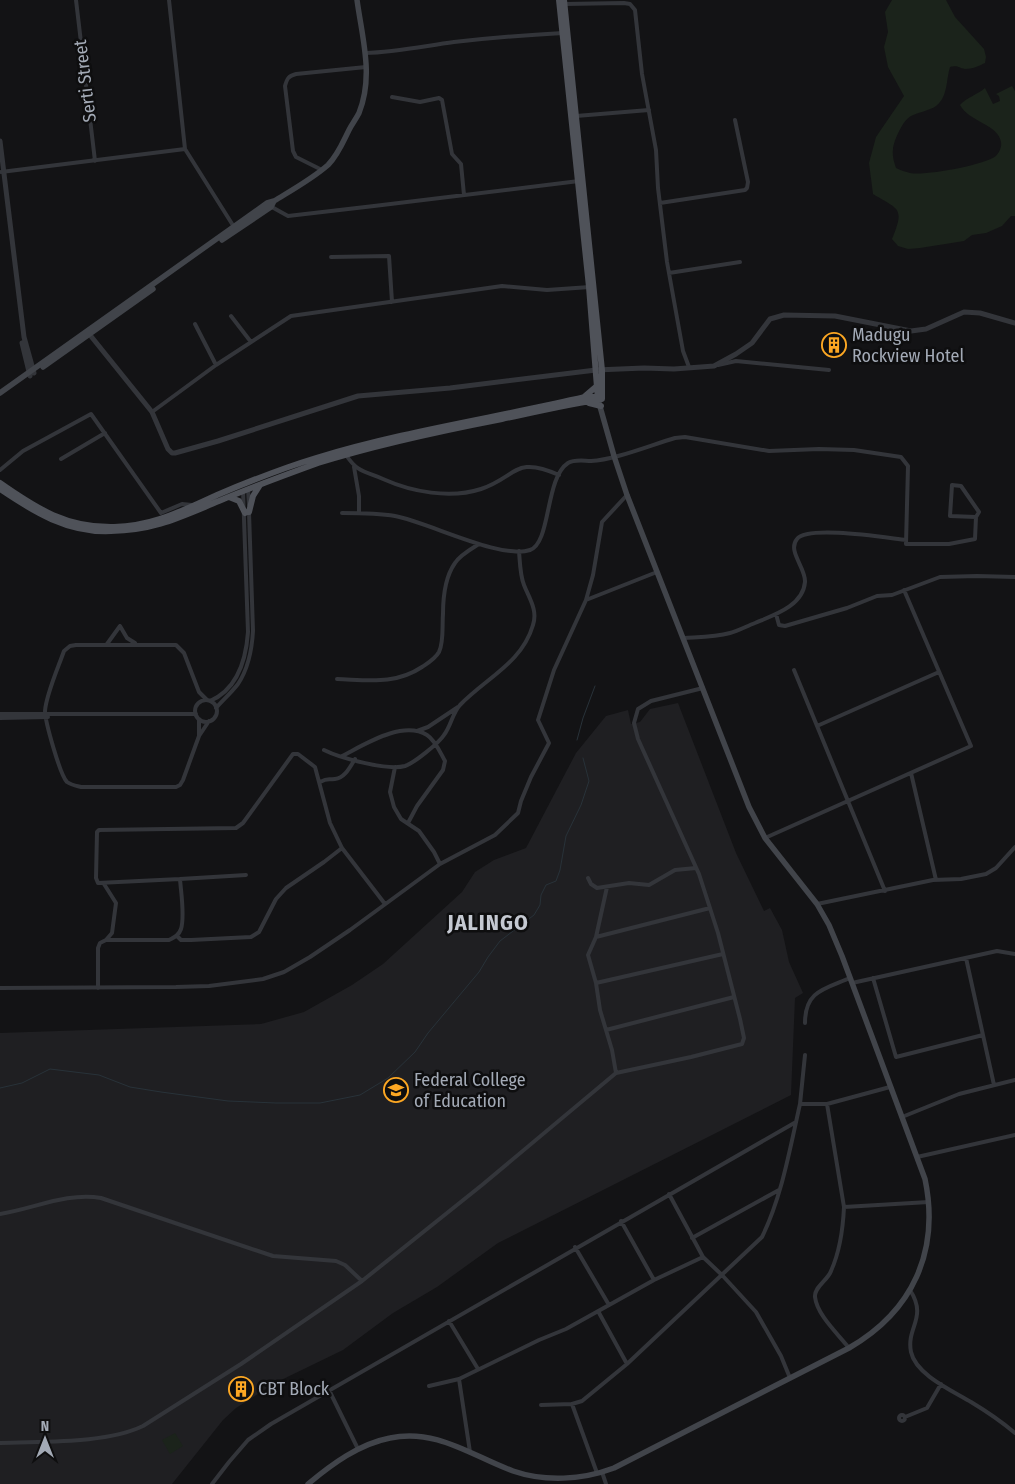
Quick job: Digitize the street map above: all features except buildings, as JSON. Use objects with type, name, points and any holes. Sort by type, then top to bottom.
[{"type":"main road","points":[[0,397],[32,372],[234,228],[330,163],[341,148],[359,112],[365,89],[365,53],[357,0]]},
{"type":"main road","points":[[562,2],[563,33],[591,287],[601,401]]},
{"type":"main road","points":[[562,2],[576,116],[580,181]]},
{"type":"main road","points":[[0,393],[90,335],[271,204]]},
{"type":"main road","points":[[308,1484],[358,1449],[389,1438],[414,1436],[435,1439],[512,1471],[532,1476],[560,1478],[600,1473],[648,1451],[869,1336],[898,1308],[910,1290],[927,1247],[929,1202],[925,1179],[851,980],[833,935],[817,904],[765,838],[749,806],[627,495],[614,456],[601,401],[598,385],[599,370]]},
{"type":"main road","points":[[0,489],[28,508],[49,519],[87,530],[135,530],[157,526],[228,497],[245,487],[262,484],[346,455],[428,434],[585,400],[598,385]]},
{"type":"main road","points":[[0,483],[27,502],[51,515],[75,523],[116,527],[145,524],[164,519],[245,487],[288,467],[379,440],[585,400],[601,401]]},
{"type":"main road","points":[[247,512],[253,496],[262,484]]},
{"type":"main road","points":[[228,497],[239,501],[247,512]]},
{"type":"street","name":"Serti Street","points":[[76,0],[95,161]]},
{"type":"street","points":[[169,0],[185,150],[234,228]]},
{"type":"street","points":[[562,2],[624,3],[633,7],[636,15],[642,74],[656,150],[660,203],[669,272],[683,351],[689,367]]},
{"type":"street","points":[[365,53],[395,52],[452,42],[511,36],[563,33]]},
{"type":"street","points":[[322,170],[296,157],[293,151],[285,86],[286,80],[289,76],[296,74],[366,67]]},
{"type":"street","points":[[392,97],[420,102],[440,98],[442,100],[452,154],[461,164],[464,195]]},
{"type":"street","points":[[576,116],[649,110]]},
{"type":"street","points":[[660,203],[745,190],[747,188],[748,182],[734,120]]},
{"type":"street","points":[[0,142],[2,179],[21,338],[32,372]]},
{"type":"street","points":[[2,172],[185,150]]},
{"type":"street","points":[[0,164],[2,172]]},
{"type":"street","points":[[271,204],[288,216],[580,181]]},
{"type":"street","points":[[332,258],[389,256],[392,302]]},
{"type":"street","points":[[669,272],[740,262]]},
{"type":"street","points":[[152,412],[216,365],[291,316],[502,286],[546,290],[591,287]]},
{"type":"street","points":[[714,366],[752,343],[770,319],[784,315],[826,315],[911,331],[926,328],[964,312],[980,313],[1015,323]]},
{"type":"street","points":[[230,316],[251,342]]},
{"type":"street","points":[[195,324],[216,365]]},
{"type":"street","points":[[90,335],[152,412],[168,449],[176,454],[358,396],[450,388],[599,370],[714,366],[736,361],[829,370]]},
{"type":"street","points":[[0,470],[23,451],[91,414],[161,513],[182,504],[196,505]]},
{"type":"street","points":[[61,459],[105,433]]},
{"type":"street","points":[[342,513],[394,516],[424,523],[478,544],[500,549],[531,550],[539,543],[559,475],[568,463],[614,456],[674,438],[685,437],[769,451],[854,450],[901,457],[908,466],[906,544],[949,544],[975,539],[978,512],[961,486],[952,485],[950,516],[976,517]]},
{"type":"street","points":[[346,455],[354,467],[359,496],[359,513]]},
{"type":"street","points":[[354,467],[393,484],[432,494],[458,493],[481,489],[517,469],[533,466],[559,475]]},
{"type":"street","points":[[198,736],[215,716],[216,708],[238,683],[244,673],[251,649],[253,631],[245,487]]},
{"type":"street","points":[[0,988],[201,986],[241,983],[263,979],[284,972],[310,957],[440,864],[495,835],[518,813],[521,800],[531,777],[549,743],[538,720],[554,670],[586,600],[593,575],[602,522],[627,495]]},
{"type":"street","points":[[197,704],[224,694],[235,680],[242,665],[248,632],[247,512]]},
{"type":"street","points":[[684,638],[730,633],[776,614],[795,603],[802,594],[806,582],[794,547],[797,539],[803,535],[823,532],[906,540]]},
{"type":"street","points":[[337,679],[397,679],[411,674],[430,662],[439,652],[442,637],[443,598],[447,578],[455,561],[478,544]]},
{"type":"street","points":[[342,756],[380,737],[395,732],[428,727],[460,706],[516,658],[528,641],[534,622],[532,601],[524,586],[520,551]]},
{"type":"street","points":[[586,600],[657,572]]},
{"type":"street","points":[[776,614],[779,625],[785,626],[847,608],[877,596],[892,595],[940,577],[1015,577]]},
{"type":"street","points":[[765,838],[971,746],[904,590]]},
{"type":"street","points":[[106,644],[120,626],[127,638],[137,644]]},
{"type":"street","points":[[199,692],[196,714],[199,719],[198,736],[180,785],[176,787],[75,786],[67,782],[63,777],[45,716],[47,702],[66,648],[76,645],[106,644],[176,645],[184,653],[199,692],[216,708]]},
{"type":"street","points":[[794,670],[885,890]]},
{"type":"street","points":[[817,726],[939,672]]},
{"type":"street","points":[[0,1443],[112,1436],[131,1431],[156,1418],[241,1364],[362,1281],[482,1185],[616,1073],[742,1044],[744,1038],[710,908],[696,868],[638,739],[634,723],[638,709],[651,701],[703,688]]},
{"type":"street","points":[[324,750],[334,755],[380,767],[406,766],[444,736],[460,706]]},
{"type":"street","points":[[0,716],[196,714]]},
{"type":"street","points":[[199,719],[209,721]]},
{"type":"street","points":[[408,823],[417,806],[443,770],[445,761],[428,736],[417,730]]},
{"type":"street","points":[[246,875],[98,883],[96,878],[97,832],[99,830],[236,828],[243,824],[293,754],[298,754],[315,767],[330,823],[342,848],[385,904]]},
{"type":"street","points":[[320,782],[327,778],[336,779],[343,776],[355,760]]},
{"type":"street","points":[[395,767],[390,792],[394,807],[401,819],[419,831],[440,864]]},
{"type":"street","points":[[911,773],[936,880]]},
{"type":"street","points":[[817,904],[936,880],[961,879],[986,874],[996,868],[1015,847]]},
{"type":"street","points":[[177,936],[181,940],[251,937],[259,932],[276,899],[286,888],[342,848]]},
{"type":"street","points":[[588,878],[591,884],[597,888],[629,883],[649,885],[675,870],[696,868]]},
{"type":"street","points":[[98,988],[98,948],[100,942],[106,940],[170,940],[177,936],[181,928],[180,880]]},
{"type":"street","points":[[104,884],[116,903],[112,933],[106,940]]},
{"type":"street","points":[[607,887],[596,937],[588,955],[616,1073]]},
{"type":"street","points":[[596,937],[710,908]]},
{"type":"street","points":[[805,1023],[806,1007],[814,994],[851,980],[873,978],[997,950],[1015,954]]},
{"type":"street","points":[[596,983],[723,954]]},
{"type":"street","points":[[966,958],[994,1085]]},
{"type":"street","points":[[873,978],[896,1057],[983,1035]]},
{"type":"street","points":[[606,1030],[734,997]]},
{"type":"street","points":[[541,1404],[572,1404],[582,1401],[627,1364],[762,1237],[770,1221],[796,1122],[806,1055]]},
{"type":"street","points":[[902,1117],[959,1094],[1015,1080]]},
{"type":"street","points":[[800,1104],[827,1104],[890,1086]]},
{"type":"street","points":[[827,1104],[844,1207],[841,1241],[836,1258],[828,1278],[816,1290],[815,1296],[824,1318],[849,1348]]},
{"type":"street","points":[[212,1484],[248,1440],[271,1424],[575,1247],[796,1122]]},
{"type":"street","points":[[917,1157],[1015,1135]]},
{"type":"street","points":[[692,1238],[779,1190]]},
{"type":"street","points":[[669,1194],[703,1258],[722,1275],[756,1312],[790,1378]]},
{"type":"street","points":[[0,1214],[58,1200],[89,1196],[101,1198],[272,1256],[336,1261],[346,1265],[362,1281]]},
{"type":"street","points":[[844,1207],[929,1202]]},
{"type":"street","points":[[621,1221],[654,1280]]},
{"type":"street","points":[[575,1247],[609,1305]]},
{"type":"street","points":[[429,1386],[458,1379],[566,1329],[654,1280],[703,1258]]},
{"type":"street","points":[[910,1290],[917,1301],[917,1318],[911,1339],[911,1353],[920,1368],[1015,1433]]},
{"type":"street","points":[[598,1311],[627,1364]]},
{"type":"street","points":[[449,1321],[478,1369]]},
{"type":"street","points":[[458,1379],[470,1452]]},
{"type":"street","points":[[905,1417],[927,1408],[941,1384]]},
{"type":"street","points":[[330,1390],[358,1449]]},
{"type":"street","points":[[572,1404],[606,1484]]},
{"type":"shaded area","points":[[892,0],[946,0],[955,17],[984,49],[986,57],[985,63],[973,68],[950,67],[945,93],[940,102],[933,108],[908,118],[899,131],[894,145],[893,157],[896,168],[910,173],[928,173],[980,163],[996,156],[1001,146],[999,136],[995,131],[970,115],[960,105],[985,88],[993,104],[1000,101],[999,96],[996,94],[1012,86],[1015,91],[1015,216],[1011,216],[1002,226],[986,233],[972,235],[964,241],[908,249],[898,246],[892,239],[898,221],[899,215],[897,210],[873,194],[869,163],[876,137],[904,96],[888,67],[884,47],[888,32],[885,12]]},
{"type":"shaded area","name":"Federal College of Education","points":[[678,703],[736,853],[764,911],[770,908],[782,930],[789,962],[803,993],[795,998],[791,1095],[498,1243],[437,1287],[393,1313],[343,1350],[275,1383],[236,1408],[223,1420],[172,1484],[0,1484],[0,1033],[261,1024],[304,1012],[352,985],[383,964],[462,892],[475,872],[494,860],[526,848],[576,753],[606,716],[628,710],[631,724],[640,722],[650,709]]},
{"type":"shaded area","points":[[175,1433],[183,1446],[170,1454],[162,1440]]},
{"type":"waterway","points":[[577,740],[595,686]]},
{"type":"waterway","points":[[0,1088],[22,1083],[50,1069],[99,1075],[130,1087],[228,1101],[320,1103],[360,1095],[388,1078],[415,1052],[428,1033],[479,972],[500,941],[534,915],[540,905],[541,895],[546,885],[556,881],[560,870],[566,836],[581,805],[589,781],[583,758]]},
{"type":"place","name":"Madugu Rockview Hotel","points":[[834,345]]},
{"type":"place","name":"Federal College of Education","points":[[396,1090]]},
{"type":"place","name":"CBT Block","points":[[241,1389]]},
{"type":"district","name":"JALINGO","points":[[488,922]]}]
